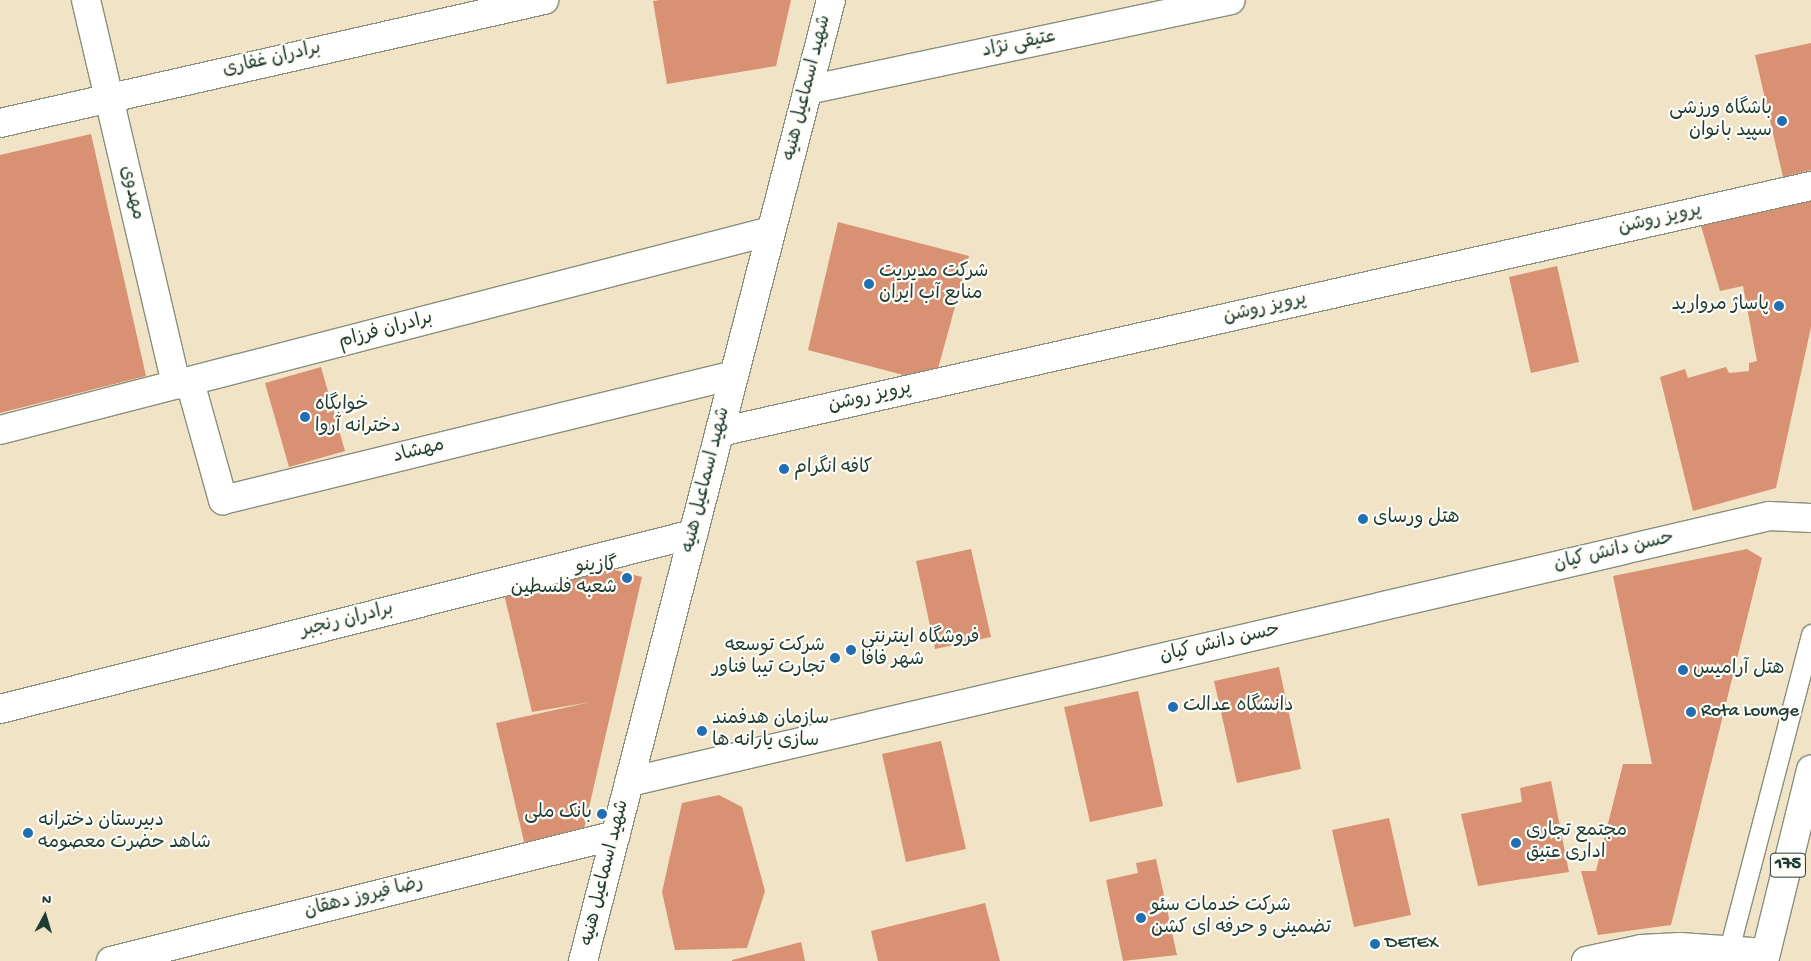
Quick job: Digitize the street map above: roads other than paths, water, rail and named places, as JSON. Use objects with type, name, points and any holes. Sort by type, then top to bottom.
[{"type":"street","name":"مهدوی","points":[[86,0],[183,383]]},
{"type":"street","name":"برادران غفاری","points":[[0,123],[109,96],[544,0]]},
{"type":"street","name":"شهید اسماعیل هنیه","points":[[583,961],[831,0]]},
{"type":"street","name":"عتیقی نژاد","points":[[808,90],[1231,0]]},
{"type":"street","name":"پرویز روشن","points":[[720,432],[1811,186]]},
{"type":"street","name":"برادران فرزام","points":[[0,430],[771,231]]},
{"type":"street","name":"مهشاد","points":[[183,383],[223,500],[734,375]]},
{"type":"street","name":"حسن دانش کیان","points":[[629,782],[1770,516],[1811,518]]},
{"type":"street","name":"برادران رنجبر","points":[[0,709],[693,534]]},
{"type":"street","name":"175","points":[[1765,957],[1811,770]]},
{"type":"street","name":"رضا فیروز دهقان","points":[[111,961],[616,836]]},
{"type":"street","points":[[1586,961],[1641,949],[1765,957]]},
{"type":"lane","points":[[1727,956],[1811,634]]},
{"type":"place","name":"باشگاه ورزشی سپید بانوان","points":[[1782,121]]},
{"type":"place","name":"شرکت مدیریت منابع آب ایران","points":[[869,284]]},
{"type":"place","name":"پاساژ مروارید","points":[[1779,306]]},
{"type":"place","name":"خوابگاه دخترانه آروا","points":[[305,417]]},
{"type":"place","name":"کافه انگرام","points":[[784,469]]},
{"type":"place","name":"هتل ورسای","points":[[1363,519]]},
{"type":"place","name":"گازینو شعبه فلسطین","points":[[627,578]]},
{"type":"place","name":"فروشگاه اینترنتی شهر فافا","points":[[851,650]]},
{"type":"place","name":"شرکت توسعه تجارت تیبا فناور","points":[[835,658]]},
{"type":"place","name":"هتل آرامیس","points":[[1683,670]]},
{"type":"place","name":"دانشگاه عدالت","points":[[1173,707]]},
{"type":"place","name":"Rota Lounge","points":[[1691,712]]},
{"type":"place","name":"سازمان هدفمند سازی یارانه ها","points":[[702,731]]},
{"type":"place","name":"بانک ملی","points":[[602,814]]},
{"type":"place","name":"دبیرستان دخترانه شاهد حضرت معصومه","points":[[28,833]]},
{"type":"place","name":"مجتمع تجاری اداری عتیق","points":[[1516,843]]},
{"type":"place","name":"شرکت خدمات سئو تضمینی و حرفه ای کشن","points":[[1141,918]]},
{"type":"place","name":"DETEX","points":[[1375,944]]}]
